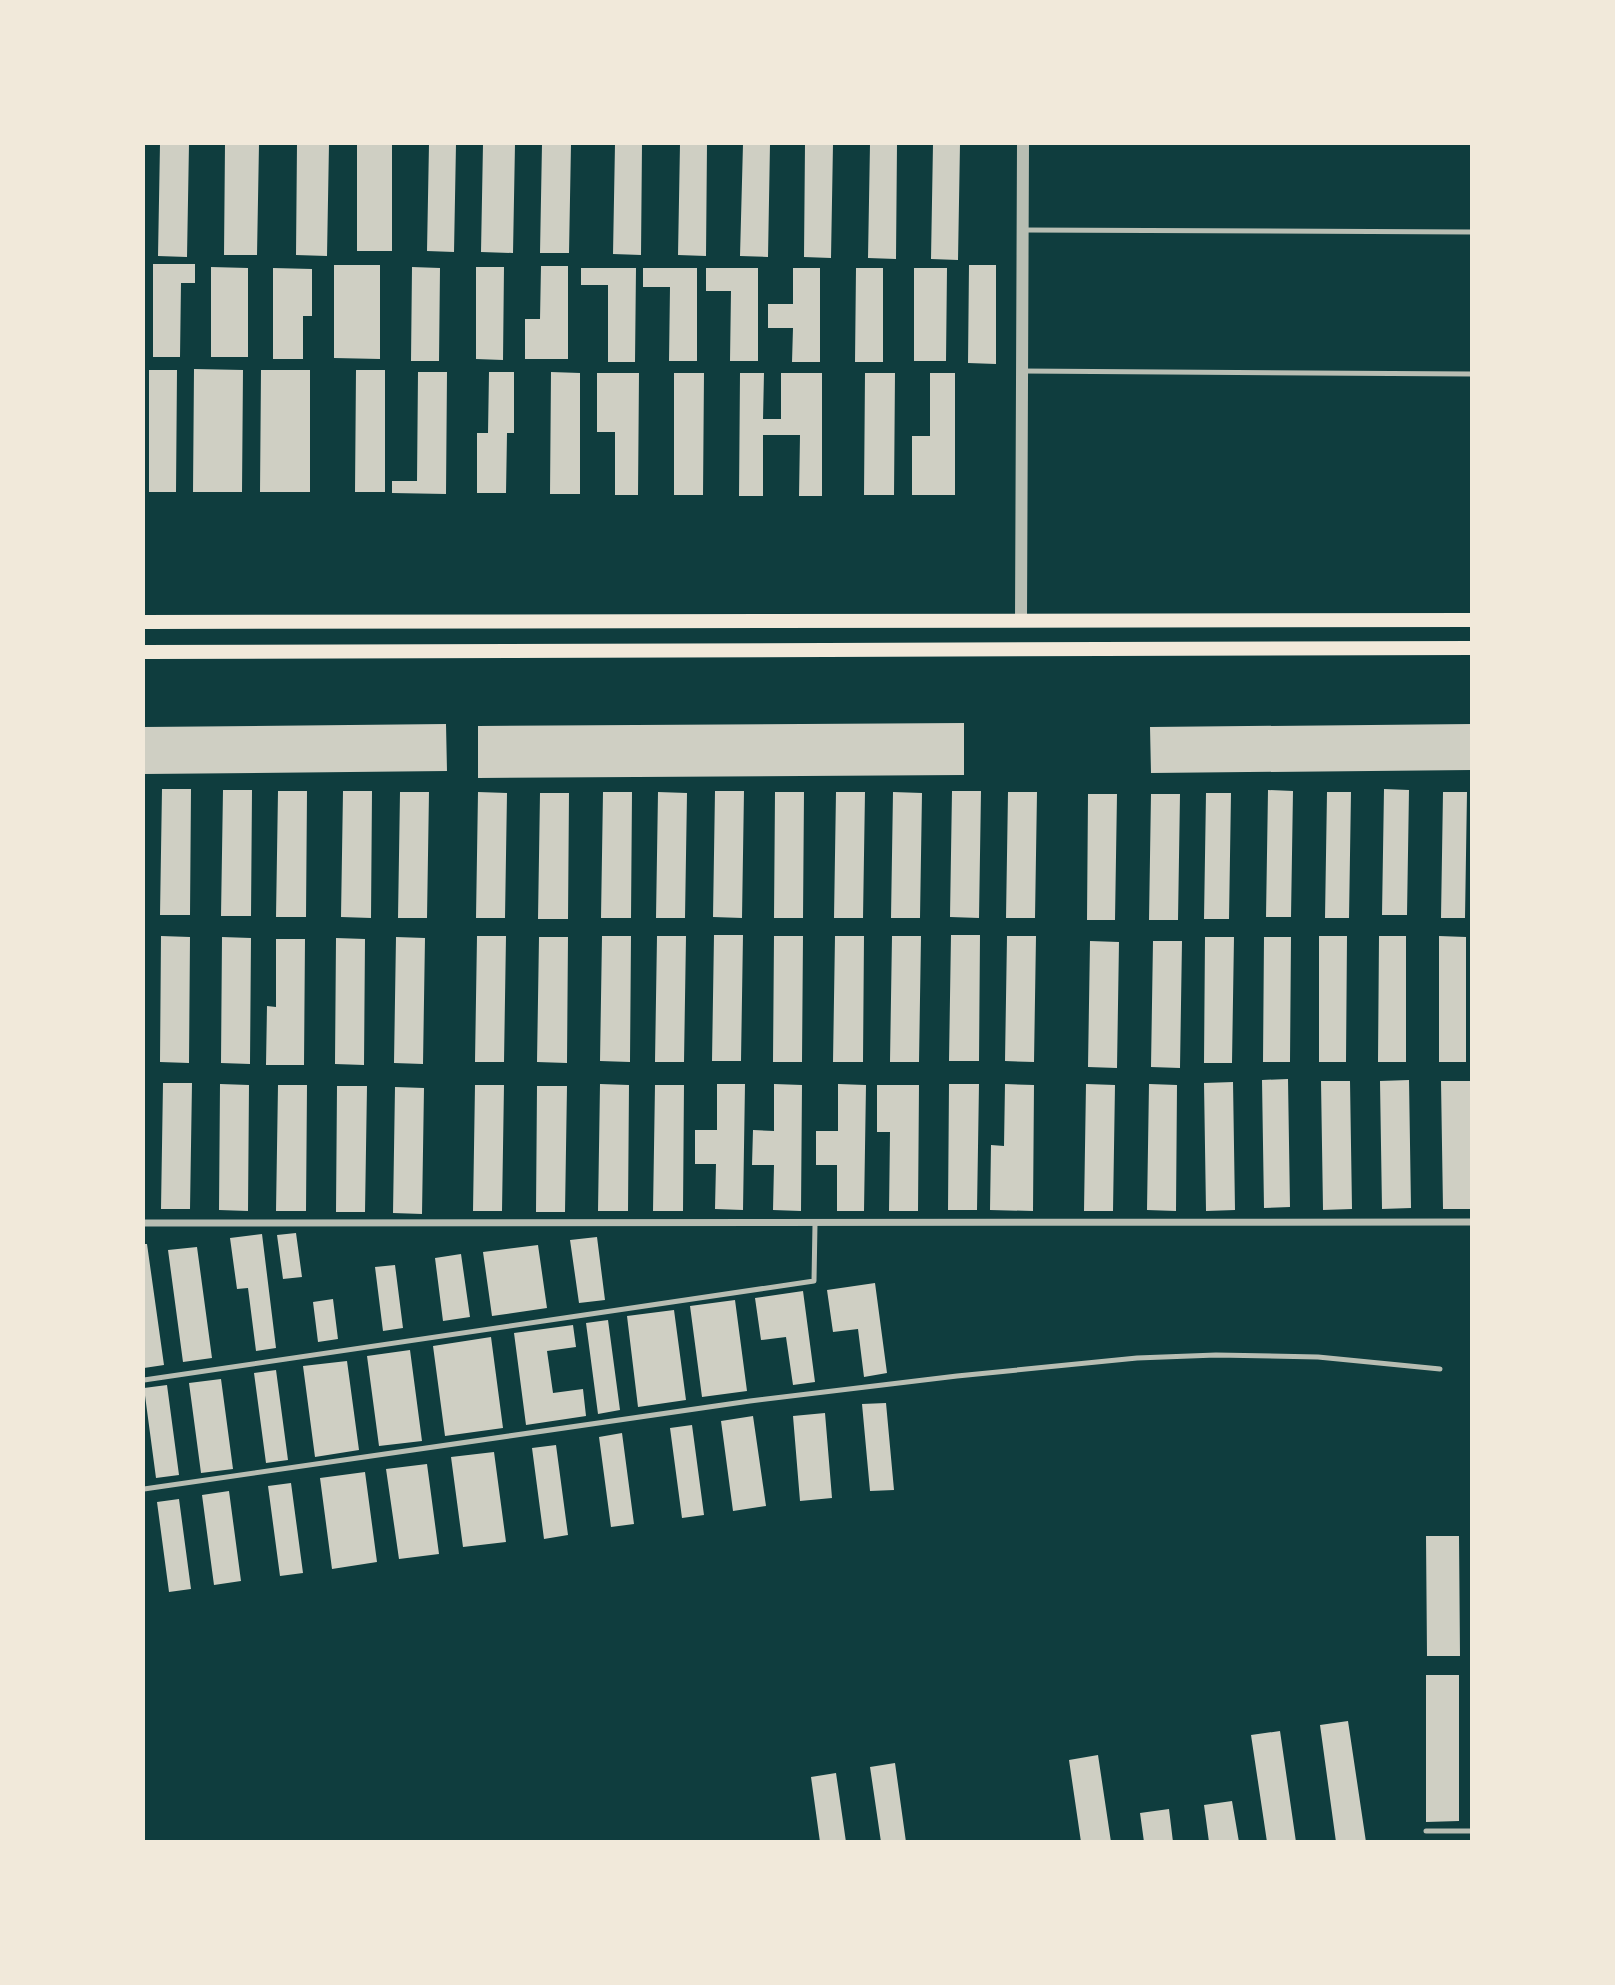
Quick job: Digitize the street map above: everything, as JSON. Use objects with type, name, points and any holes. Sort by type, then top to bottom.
[{"type":"main road","points":[[144,622],[1472,620]]},
{"type":"main road","points":[[144,652],[1472,648]]},
{"type":"street","points":[[1021,621],[1023,144]]},
{"type":"street","points":[[144,1223],[1472,1222]]},
{"type":"lane","points":[[1023,230],[1472,232]]},
{"type":"lane","points":[[1022,371],[1472,374]]},
{"type":"lane","points":[[144,1380],[814,1281],[815,1224]]},
{"type":"lane","points":[[144,1489],[750,1401],[1137,1358],[1216,1355],[1318,1357],[1440,1369]]},
{"type":"lane","points":[[1426,1831],[1472,1831]]},
{"type":"building","points":[[160,144],[189,144],[187,257],[158,256]]},
{"type":"building","points":[[225,144],[259,144],[257,255],[224,255]]},
{"type":"building","points":[[297,144],[329,144],[327,256],[296,255]]},
{"type":"building","points":[[357,144],[392,144],[392,251],[357,251]]},
{"type":"building","points":[[429,144],[456,144],[454,252],[427,251]]},
{"type":"building","points":[[483,144],[515,144],[513,253],[481,252]]},
{"type":"building","points":[[542,144],[571,144],[569,253],[540,253]]},
{"type":"building","points":[[615,144],[642,144],[641,255],[613,254]]},
{"type":"building","points":[[680,144],[707,144],[706,256],[678,255]]},
{"type":"building","points":[[743,144],[770,144],[768,257],[740,256]]},
{"type":"building","points":[[805,144],[833,144],[831,258],[804,257]]},
{"type":"building","points":[[870,144],[897,144],[896,259],[868,258]]},
{"type":"building","points":[[933,144],[960,144],[958,260],[931,259]]},
{"type":"building","points":[[153,264],[195,264],[195,283],[181,283],[180,357],[153,357]]},
{"type":"building","points":[[334,265],[380,265],[380,359],[334,358]]},
{"type":"building","points":[[969,265],[996,265],[996,364],[968,363]]},
{"type":"building","points":[[541,266],[568,266],[568,359],[525,359],[525,319],[540,319]]},
{"type":"building","points":[[211,267],[248,268],[248,357],[211,357]]},
{"type":"building","points":[[412,267],[440,268],[439,361],[411,361]]},
{"type":"building","points":[[476,267],[504,267],[503,360],[476,359]]},
{"type":"building","points":[[273,268],[312,269],[312,316],[303,316],[303,359],[273,359]]},
{"type":"building","points":[[581,268],[636,268],[635,362],[608,362],[608,285],[581,285]]},
{"type":"building","points":[[643,268],[697,268],[697,361],[669,361],[670,287],[643,287]]},
{"type":"building","points":[[706,268],[758,268],[758,361],[730,361],[731,291],[706,291]]},
{"type":"building","points":[[793,268],[820,268],[820,362],[792,362],[793,328],[768,328],[768,304],[793,304]]},
{"type":"building","points":[[856,268],[883,268],[883,362],[855,362]]},
{"type":"building","points":[[914,268],[947,268],[946,361],[914,361]]},
{"type":"building","points":[[194,369],[243,370],[242,492],[193,492]]},
{"type":"building","points":[[149,370],[177,370],[176,492],[149,492]]},
{"type":"building","points":[[261,370],[310,370],[310,492],[260,492]]},
{"type":"building","points":[[356,370],[385,370],[385,492],[355,492]]},
{"type":"building","points":[[418,372],[447,372],[446,494],[392,493],[392,481],[417,481]]},
{"type":"building","points":[[489,372],[514,372],[514,433],[507,433],[506,493],[477,493],[477,433],[488,433]]},
{"type":"building","points":[[551,372],[580,373],[580,494],[550,494]]},
{"type":"building","points":[[597,373],[639,373],[638,495],[615,495],[615,432],[597,432]]},
{"type":"building","points":[[674,373],[704,373],[703,495],[674,495]]},
{"type":"building","points":[[740,373],[764,373],[763,419],[781,419],[781,373],[822,373],[822,496],[799,496],[800,435],[763,435],[763,496],[739,496]]},
{"type":"building","points":[[865,373],[895,373],[894,495],[864,495]]},
{"type":"building","points":[[930,373],[955,373],[955,495],[912,495],[912,436],[930,436]]},
{"type":"building","points":[[964,723],[964,775],[478,778],[478,726]]},
{"type":"building","points":[[446,724],[447,771],[144,774],[144,727]]},
{"type":"building","points":[[1472,724],[1472,770],[1151,773],[1150,727]]},
{"type":"building","points":[[162,789],[191,789],[190,915],[160,915]]},
{"type":"building","points":[[1384,789],[1409,790],[1407,915],[1382,915]]},
{"type":"building","points":[[223,790],[252,790],[251,916],[221,916]]},
{"type":"building","points":[[1268,790],[1293,791],[1291,917],[1266,917]]},
{"type":"building","points":[[278,791],[307,791],[306,917],[276,917]]},
{"type":"building","points":[[343,791],[372,791],[371,918],[341,917]]},
{"type":"building","points":[[715,791],[744,791],[742,918],[713,917]]},
{"type":"building","points":[[952,791],[981,791],[979,918],[950,917]]},
{"type":"building","points":[[400,792],[429,792],[427,918],[398,918]]},
{"type":"building","points":[[478,792],[507,793],[505,918],[476,918]]},
{"type":"building","points":[[603,792],[632,792],[631,918],[601,918]]},
{"type":"building","points":[[658,792],[687,793],[685,918],[656,918]]},
{"type":"building","points":[[775,792],[804,792],[803,918],[774,918]]},
{"type":"building","points":[[836,792],[865,792],[863,918],[834,918]]},
{"type":"building","points":[[893,792],[922,793],[920,918],[891,918]]},
{"type":"building","points":[[1008,792],[1037,792],[1035,918],[1006,918]]},
{"type":"building","points":[[1327,792],[1351,792],[1349,918],[1325,918]]},
{"type":"building","points":[[1443,792],[1467,792],[1465,918],[1441,918]]},
{"type":"building","points":[[540,793],[569,793],[568,919],[538,919]]},
{"type":"building","points":[[1206,793],[1231,793],[1229,919],[1204,919]]},
{"type":"building","points":[[1088,794],[1117,794],[1115,920],[1087,920]]},
{"type":"building","points":[[1151,794],[1180,794],[1178,920],[1149,920]]},
{"type":"building","points":[[714,935],[743,935],[741,1061],[712,1061]]},
{"type":"building","points":[[951,935],[980,935],[979,1061],[949,1061]]},
{"type":"building","points":[[161,936],[190,937],[189,1063],[160,1062]]},
{"type":"building","points":[[477,936],[506,936],[504,1062],[475,1062]]},
{"type":"building","points":[[602,936],[631,936],[630,1062],[600,1061]]},
{"type":"building","points":[[657,936],[686,936],[684,1062],[655,1062]]},
{"type":"building","points":[[774,936],[803,936],[802,1062],[773,1062]]},
{"type":"building","points":[[835,936],[864,936],[863,1062],[833,1062]]},
{"type":"building","points":[[892,936],[921,936],[919,1062],[890,1062]]},
{"type":"building","points":[[1007,936],[1036,936],[1034,1062],[1005,1061]]},
{"type":"building","points":[[1319,936],[1347,936],[1346,1062],[1319,1062]]},
{"type":"building","points":[[1379,936],[1406,936],[1406,1062],[1378,1062]]},
{"type":"building","points":[[1439,936],[1466,937],[1466,1062],[1439,1062]]},
{"type":"building","points":[[222,937],[251,938],[250,1064],[221,1063]]},
{"type":"building","points":[[396,937],[425,938],[423,1064],[394,1063]]},
{"type":"building","points":[[539,937],[568,937],[567,1063],[537,1062]]},
{"type":"building","points":[[1205,937],[1234,937],[1232,1063],[1204,1063]]},
{"type":"building","points":[[1264,937],[1291,937],[1290,1062],[1263,1062]]},
{"type":"building","points":[[336,938],[365,939],[364,1065],[335,1064]]},
{"type":"building","points":[[276,939],[305,939],[304,1065],[266,1065],[267,1006],[276,1007]]},
{"type":"building","points":[[1090,941],[1119,942],[1117,1068],[1088,1067]]},
{"type":"building","points":[[1153,941],[1182,941],[1180,1068],[1151,1067]]},
{"type":"building","points":[[1288,1079],[1290,1207],[1264,1208],[1262,1080]]},
{"type":"building","points":[[1409,1080],[1411,1208],[1382,1209],[1380,1081]]},
{"type":"building","points":[[1321,1081],[1350,1081],[1352,1209],[1323,1210]]},
{"type":"building","points":[[1441,1081],[1470,1081],[1472,1209],[1443,1209]]},
{"type":"building","points":[[1233,1082],[1235,1210],[1206,1211],[1204,1083]]},
{"type":"building","points":[[163,1083],[192,1083],[190,1209],[161,1209]]},
{"type":"building","points":[[220,1084],[249,1085],[248,1211],[219,1210]]},
{"type":"building","points":[[600,1084],[629,1085],[628,1211],[598,1211]]},
{"type":"building","points":[[717,1084],[745,1084],[743,1210],[715,1209],[716,1164],[695,1164],[695,1130],[717,1130]]},
{"type":"building","points":[[774,1084],[802,1085],[801,1211],[773,1210],[774,1165],[752,1165],[753,1130],[774,1131]]},
{"type":"building","points":[[838,1084],[866,1085],[864,1211],[837,1211],[837,1165],[816,1165],[816,1131],[838,1131]]},
{"type":"building","points":[[949,1084],[979,1084],[977,1210],[948,1210]]},
{"type":"building","points":[[1005,1084],[1034,1085],[1033,1211],[990,1210],[991,1145],[1004,1146]]},
{"type":"building","points":[[1086,1084],[1115,1085],[1113,1211],[1084,1211]]},
{"type":"building","points":[[1149,1084],[1177,1085],[1176,1211],[1147,1210]]},
{"type":"building","points":[[278,1085],[307,1085],[306,1211],[276,1211]]},
{"type":"building","points":[[475,1085],[504,1085],[502,1211],[473,1211]]},
{"type":"building","points":[[655,1085],[684,1085],[683,1211],[653,1211]]},
{"type":"building","points":[[877,1085],[919,1085],[918,1211],[889,1211],[890,1132],[877,1132]]},
{"type":"building","points":[[337,1086],[367,1086],[365,1212],[336,1212]]},
{"type":"building","points":[[537,1086],[567,1086],[565,1212],[536,1212]]},
{"type":"building","points":[[395,1087],[424,1088],[422,1214],[393,1213]]},
{"type":"building","points":[[296,1233],[302,1277],[283,1279],[277,1235]]},
{"type":"building","points":[[262,1234],[276,1348],[256,1351],[248,1288],[237,1289],[230,1238]]},
{"type":"building","points":[[597,1237],[605,1300],[579,1303],[570,1240]]},
{"type":"building","points":[[144,1244],[147,1244],[164,1365],[144,1368]]},
{"type":"building","points":[[538,1245],[547,1308],[492,1316],[483,1252]]},
{"type":"building","points":[[197,1247],[212,1358],[183,1362],[168,1250]]},
{"type":"building","points":[[461,1254],[470,1317],[443,1321],[435,1258]]},
{"type":"building","points":[[395,1265],[403,1328],[383,1331],[375,1267]]},
{"type":"building","points":[[875,1283],[887,1373],[864,1377],[858,1329],[833,1332],[827,1290]]},
{"type":"building","points":[[803,1291],[815,1382],[793,1385],[786,1337],[761,1340],[755,1298]]},
{"type":"building","points":[[333,1299],[338,1339],[318,1342],[313,1302]]},
{"type":"building","points":[[735,1300],[747,1391],[702,1397],[690,1306]]},
{"type":"building","points":[[674,1310],[686,1400],[638,1407],[627,1316]]},
{"type":"building","points":[[608,1320],[620,1410],[598,1414],[586,1323]]},
{"type":"building","points":[[573,1325],[576,1347],[547,1351],[553,1393],[583,1389],[586,1416],[526,1425],[514,1333]]},
{"type":"building","points":[[491,1337],[503,1428],[445,1436],[433,1346]]},
{"type":"building","points":[[410,1350],[422,1441],[379,1446],[367,1356]]},
{"type":"building","points":[[347,1361],[359,1450],[315,1457],[303,1366]]},
{"type":"building","points":[[276,1370],[288,1460],[266,1463],[254,1373]]},
{"type":"building","points":[[221,1379],[233,1469],[201,1473],[189,1383]]},
{"type":"building","points":[[167,1385],[179,1475],[156,1478],[144,1388]]},
{"type":"building","points":[[886,1403],[894,1490],[870,1491],[862,1404]]},
{"type":"building","points":[[825,1413],[832,1498],[800,1501],[793,1416]]},
{"type":"building","points":[[753,1416],[766,1506],[733,1511],[721,1421]]},
{"type":"building","points":[[692,1425],[704,1515],[682,1518],[670,1428]]},
{"type":"building","points":[[622,1433],[634,1524],[611,1527],[599,1437]]},
{"type":"building","points":[[556,1445],[568,1535],[544,1539],[532,1448]]},
{"type":"building","points":[[494,1452],[506,1542],[463,1547],[451,1457]]},
{"type":"building","points":[[427,1464],[439,1554],[399,1559],[386,1469]]},
{"type":"building","points":[[365,1472],[377,1562],[332,1569],[320,1478]]},
{"type":"building","points":[[291,1483],[303,1573],[280,1576],[268,1486]]},
{"type":"building","points":[[229,1491],[241,1581],[214,1585],[202,1495]]},
{"type":"building","points":[[179,1499],[191,1589],[169,1592],[157,1502]]},
{"type":"building","points":[[1426,1536],[1459,1536],[1460,1656],[1427,1656]]},
{"type":"building","points":[[1426,1675],[1459,1675],[1459,1821],[1426,1822]]},
{"type":"building","points":[[1348,1721],[1366,1842],[1336,1842],[1320,1725]]},
{"type":"building","points":[[1280,1731],[1296,1842],[1267,1842],[1251,1735]]},
{"type":"building","points":[[1098,1755],[1111,1842],[1081,1842],[1069,1760]]},
{"type":"building","points":[[895,1763],[906,1842],[881,1842],[870,1767]]},
{"type":"building","points":[[836,1773],[846,1842],[820,1842],[811,1777]]},
{"type":"building","points":[[1232,1801],[1239,1842],[1209,1842],[1204,1805]]},
{"type":"building","points":[[1169,1809],[1173,1842],[1144,1842],[1140,1813]]}]
